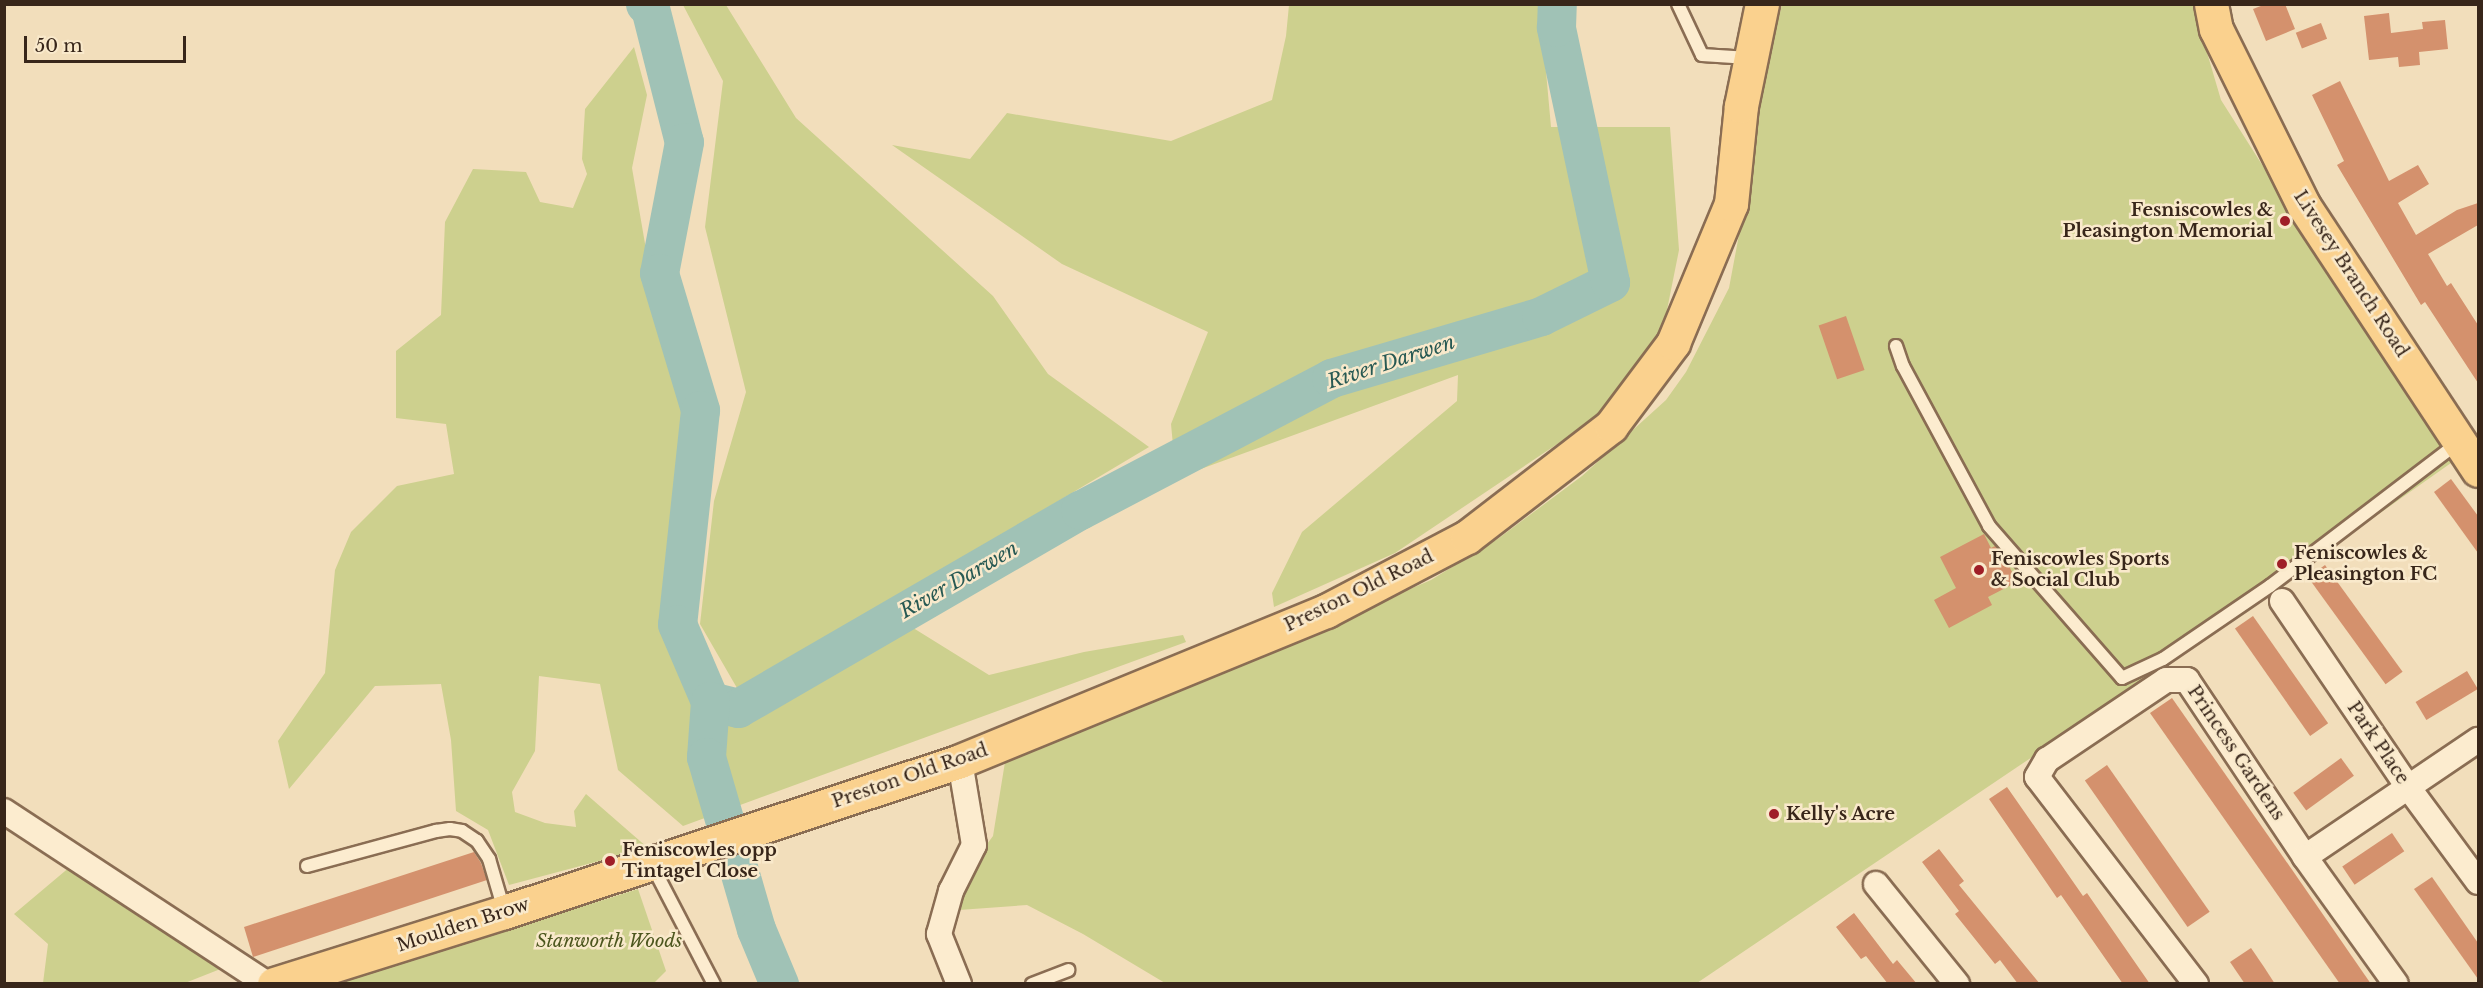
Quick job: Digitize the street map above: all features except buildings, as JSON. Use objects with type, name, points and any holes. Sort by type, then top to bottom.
[{"type":"main road","name":"Preston Old Road","points":[[651,864],[960,761],[1336,606],[1467,537],[1611,426],[1673,343],[1731,204],[1741,106],[1762,4]]},
{"type":"main road","name":"Livesey Branch Road","points":[[2211,4],[2216,29],[2304,206],[2478,470]]},
{"type":"main road","name":"Moulden Brow","points":[[274,984],[651,864]]},
{"type":"street","name":"Park Place","points":[[2282,601],[2408,787],[2478,882]]},
{"type":"street","name":"Princess Gardens","points":[[2196,984],[2037,777],[2047,760],[2166,680],[2187,680],[2305,857],[2396,984]]},
{"type":"street","points":[[2305,857],[2478,740]]},
{"type":"street","points":[[959,984],[939,934],[951,891],[974,846],[960,761]]},
{"type":"street","points":[[4,812],[267,984]]},
{"type":"street","points":[[1876,884],[1957,984]]},
{"type":"lane","points":[[1678,4],[1702,55],[1750,58]]},
{"type":"lane","points":[[1896,346],[1902,366],[1989,526],[2122,678],[2163,659],[2270,586],[2460,441]]},
{"type":"lane","points":[[307,866],[436,831],[462,831],[477,841],[489,860],[504,912]]},
{"type":"lane","points":[[651,864],[714,984]]},
{"type":"lane","points":[[1032,984],[1068,970]]},
{"type":"green space","points":[[683,5],[726,5],[796,118],[993,296],[1048,374],[1149,447],[760,679],[737,688],[700,624],[714,501],[746,392],[705,227],[723,81]]},
{"type":"green space","points":[[1289,5],[1540,5],[1551,127],[1670,127],[1679,250],[1661,340],[1596,418],[1395,553],[1274,607],[1272,593],[1302,532],[1457,401],[1458,375],[1176,478],[1171,424],[1208,332],[1062,264],[892,145],[970,159],[1007,113],[1171,141],[1272,100],[1286,36]]},
{"type":"green space","points":[[1782,5],[2193,5],[2221,100],[2451,463],[2084,722],[1697,983],[1165,983],[1083,934],[1027,905],[959,910],[953,890],[993,836],[1005,762],[1431,580],[1499,538],[1582,476],[1666,400],[1686,372],[1729,288],[1750,176],[1760,86]]},
{"type":"green space","points":[[634,47],[647,95],[632,168],[654,296],[687,401],[692,484],[664,638],[706,713],[733,718],[910,626],[989,675],[1084,652],[1183,635],[1186,642],[683,826],[618,770],[600,684],[539,676],[535,751],[512,792],[515,812],[545,823],[576,827],[574,811],[586,794],[648,848],[509,885],[488,830],[456,811],[451,740],[441,684],[375,686],[289,789],[278,741],[325,673],[335,570],[351,532],[397,486],[454,474],[446,424],[396,418],[396,351],[441,315],[445,222],[473,169],[526,172],[540,202],[573,208],[587,174],[582,159],[585,109]]},
{"type":"green space","points":[[71,866],[228,966],[185,983],[43,983],[48,944],[14,914]]},
{"type":"green space","name":"Stanworth Woods","points":[[638,889],[666,971],[653,984],[335,984]]},
{"type":"waterway","name":"River Darwen","points":[[645,4],[650,8],[684,142],[659,273],[700,410],[677,624],[710,701],[738,708],[1080,510],[1331,378],[1541,316],[1610,282],[1556,27],[1557,4]]},
{"type":"waterway","points":[[710,701],[706,757],[756,929],[779,984]]},
{"type":"place","name":"Fesniscowles & Pleasington Memorial","points":[[2285,221]]},
{"type":"place","name":"Feniscowles & Pleasington FC","points":[[2282,564]]},
{"type":"place","name":"Feniscowles Sports & Social Club","points":[[1979,570]]},
{"type":"place","name":"Kelly's Acre","points":[[1774,814]]},
{"type":"place","name":"Feniscowles opp Tintagel Close","points":[[610,861]]}]
